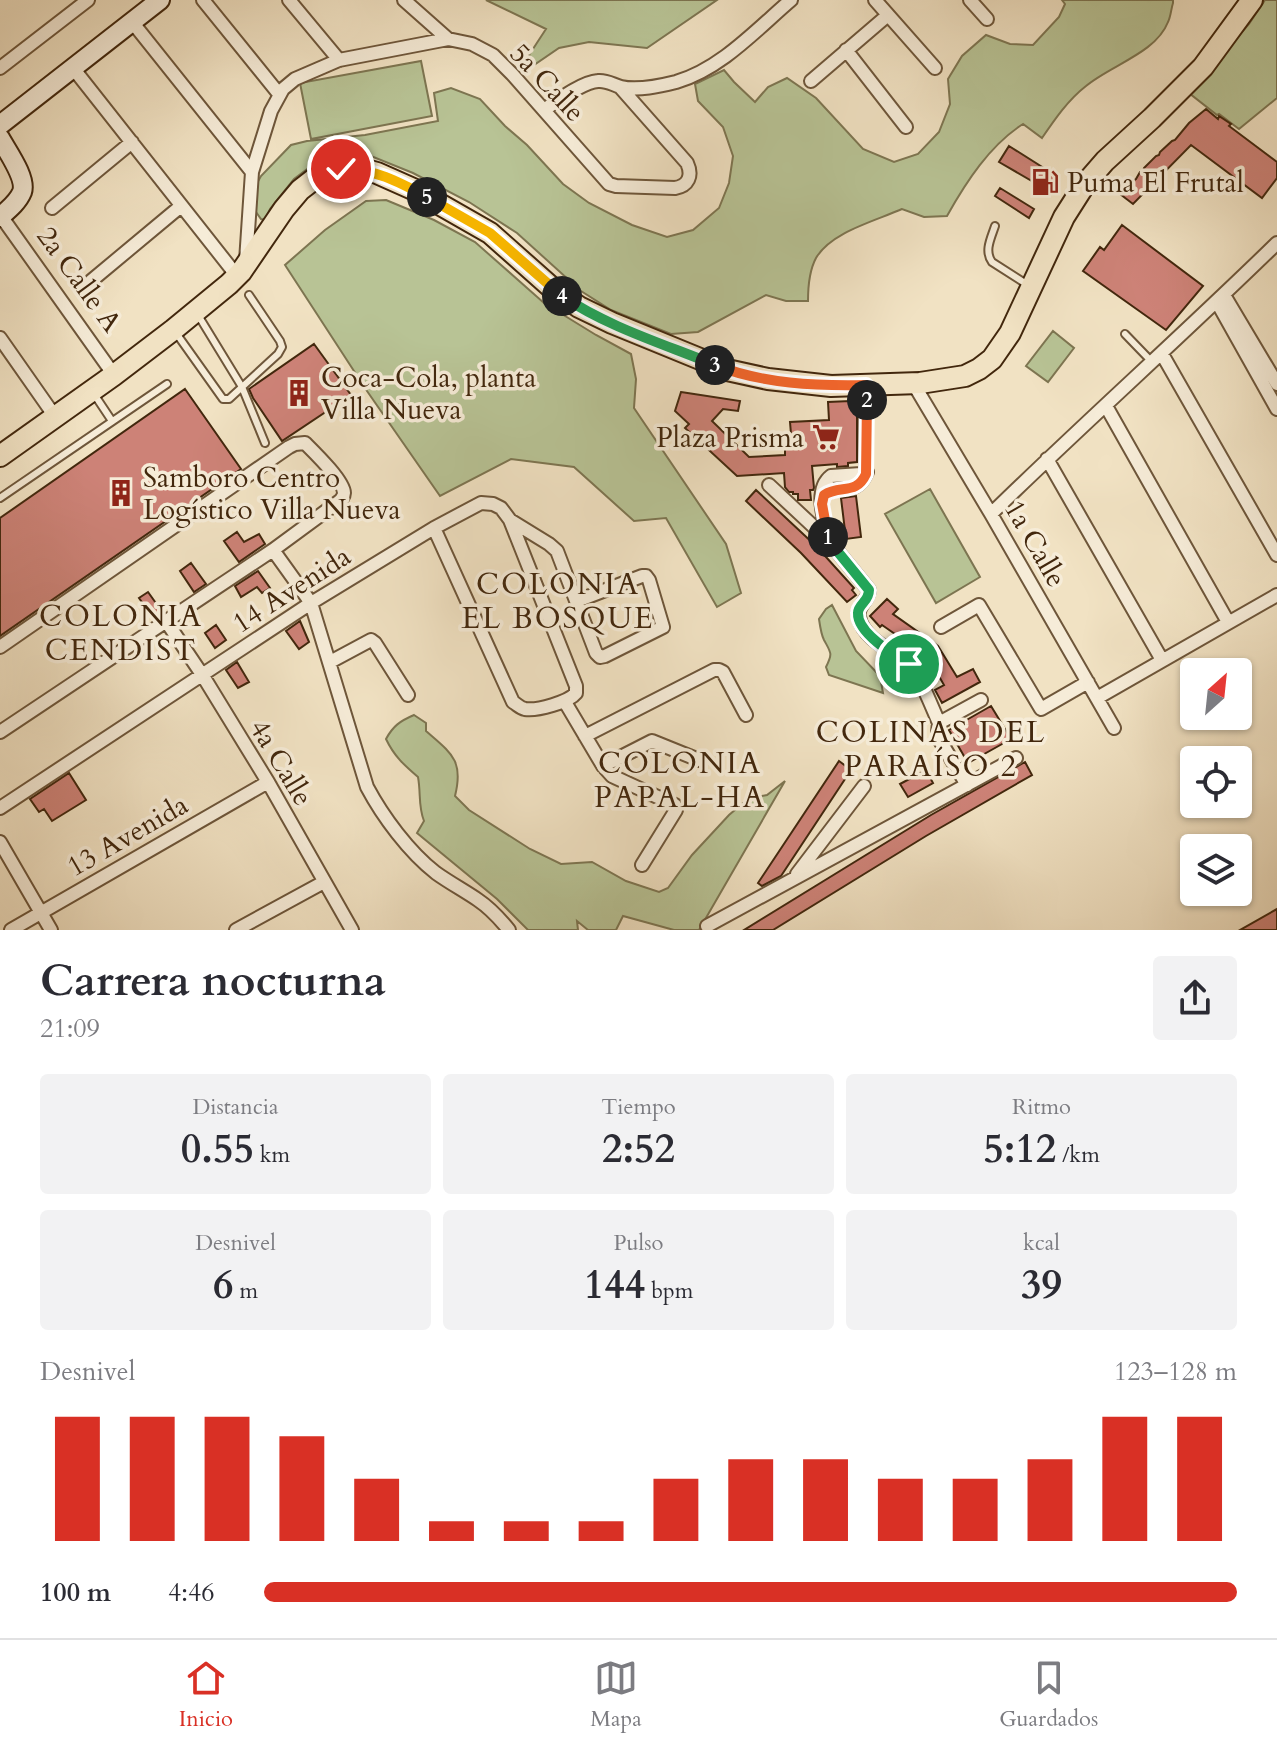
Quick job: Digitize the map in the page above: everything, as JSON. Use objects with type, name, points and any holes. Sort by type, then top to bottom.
[{"type":"main road","points":[[0,456],[56,418],[196,312],[241,270],[292,199],[308,182],[329,172],[353,169],[388,178],[473,222],[579,307],[727,370],[811,384],[913,383],[965,376],[986,364],[1010,333],[1064,217],[1085,184],[1195,75],[1252,0]]},
{"type":"street","points":[[0,125],[160,0]]},
{"type":"street","points":[[203,0],[279,94]]},
{"type":"street","points":[[289,0],[339,60]]},
{"type":"street","name":"5a Calle","points":[[404,0],[448,39],[472,44],[493,55],[609,184],[682,186],[689,178],[687,163],[620,87]]},
{"type":"street","points":[[544,110],[590,82],[604,81],[620,87],[644,88],[692,76],[732,51],[791,0]]},
{"type":"street","points":[[875,0],[935,68]]},
{"type":"street","points":[[970,0],[987,19]]},
{"type":"street","points":[[0,68],[81,2]]},
{"type":"street","points":[[811,81],[888,15]]},
{"type":"street","points":[[133,23],[252,172]]},
{"type":"street","points":[[241,270],[252,172],[279,94],[295,79],[339,60],[448,39]]},
{"type":"street","points":[[846,50],[906,127]]},
{"type":"street","points":[[73,68],[181,206],[241,270]]},
{"type":"street","points":[[0,138],[23,185],[19,198],[0,216]]},
{"type":"street","points":[[52,208],[132,142]]},
{"type":"street","points":[[91,281],[181,206]]},
{"type":"street","name":"2a Calle A","points":[[0,216],[114,375]]},
{"type":"street","points":[[991,514],[1277,243]]},
{"type":"street","points":[[1220,299],[1277,384]]},
{"type":"street","points":[[1220,299],[1277,409]]},
{"type":"street","points":[[0,338],[56,418]]},
{"type":"street","points":[[1158,358],[1277,555]]},
{"type":"street","name":"1a Calle","points":[[913,383],[1114,728]]},
{"type":"street","points":[[829,541],[822,500],[824,482],[831,476],[867,472],[866,385]]},
{"type":"street","points":[[1106,406],[1228,622]]},
{"type":"street","points":[[0,647],[295,444],[305,443],[326,464],[343,489],[341,500],[273,550],[0,732]]},
{"type":"street","points":[[1047,459],[1162,660]]},
{"type":"street","points":[[769,485],[829,541],[869,590],[869,597],[859,609],[861,624],[876,642],[912,667],[939,723],[939,739],[967,785]]},
{"type":"street","points":[[794,507],[822,500]]},
{"type":"street","name":"14 Avenida","points":[[1,805],[311,603],[434,528],[481,503],[501,508],[510,520]]},
{"type":"street","points":[[510,520],[557,551],[596,653],[600,657],[663,627],[646,576],[577,601]]},
{"type":"street","points":[[434,528],[513,702],[522,709],[532,709],[565,702],[576,693],[576,686],[510,520]]},
{"type":"street","points":[[273,550],[311,603],[367,787],[378,809],[433,871],[479,900],[509,930]]},
{"type":"street","points":[[1097,698],[1277,595]]},
{"type":"street","points":[[941,627],[979,605],[1041,709],[1088,682]]},
{"type":"street","name":"4a Calle","points":[[166,621],[268,782],[352,930]]},
{"type":"street","points":[[330,662],[371,640],[408,695]]},
{"type":"street","points":[[585,736],[714,670],[723,672],[746,715]]},
{"type":"street","points":[[939,723],[981,700]]},
{"type":"street","points":[[565,702],[612,776],[675,805],[676,810],[642,865]]},
{"type":"street","points":[[603,766],[652,741],[699,760]]},
{"type":"street","points":[[707,926],[1016,758]]},
{"type":"street","name":"13 Avenida","points":[[11,930],[268,782]]},
{"type":"street","points":[[793,879],[864,786]]},
{"type":"street","points":[[0,842],[51,930]]},
{"type":"street","points":[[236,930],[324,882]]},
{"type":"lane","points":[[995,226],[988,249],[989,257],[1031,287]]},
{"type":"lane","points":[[173,330],[223,399],[229,399],[282,347],[249,295]]},
{"type":"lane","points":[[196,312],[242,387],[265,443]]},
{"type":"lane","points":[[1125,334],[1158,358]]},
{"type":"lane","points":[[0,498],[167,384]]},
{"type":"lane","points":[[92,391],[112,421]]},
{"type":"green space","points":[[486,0],[717,0],[647,48],[589,42],[559,48],[534,65],[529,55],[546,29]]},
{"type":"green space","points":[[1062,0],[1173,0],[1173,3],[1168,22],[1154,42],[1079,91],[1042,138],[1023,124],[1000,142],[971,177],[947,216],[924,217],[902,209],[854,228],[832,241],[816,258],[810,274],[808,301],[786,301],[766,295],[698,332],[671,334],[611,310],[581,291],[517,233],[469,202],[413,173],[366,154],[326,155],[294,179],[265,220],[256,212],[256,185],[291,145],[438,121],[434,93],[451,88],[480,99],[563,184],[589,203],[632,225],[667,237],[693,230],[719,208],[729,183],[733,156],[723,127],[698,101],[695,84],[724,70],[755,102],[768,87],[787,78],[816,98],[863,149],[894,162],[918,154],[939,132],[950,104],[948,79],[962,56],[986,35],[1010,44],[1033,45],[1059,17],[1065,4]]},
{"type":"green space","points":[[1265,0],[1277,0],[1277,98],[1239,129],[1189,93],[1249,24]]},
{"type":"green space","points":[[421,61],[432,116],[311,139],[300,83]]},
{"type":"green space","points":[[386,200],[475,242],[544,303],[631,354],[636,379],[634,408],[726,544],[741,593],[717,607],[666,518],[634,521],[574,467],[511,459],[440,496],[285,265],[325,230],[366,201]]},
{"type":"green space","points":[[1053,331],[1074,348],[1048,382],[1026,366]]},
{"type":"green space","points":[[930,489],[980,577],[936,603],[885,514]]},
{"type":"green space","points":[[832,605],[856,651],[880,676],[883,693],[829,675],[826,667],[830,653],[819,619]]},
{"type":"green space","points":[[414,715],[426,723],[426,731],[453,758],[458,774],[455,796],[469,810],[530,849],[561,864],[592,862],[626,881],[659,892],[668,888],[692,855],[729,815],[748,799],[767,795],[785,781],[699,930],[674,930],[623,916],[616,930],[588,930],[577,921],[578,930],[528,930],[497,899],[417,833],[424,821],[418,777],[400,760],[386,739],[397,724]]},
{"type":"building","points":[[1206,109],[1218,119],[1219,116],[1231,124],[1229,126],[1277,162],[1277,178],[1262,198],[1191,145],[1133,204],[1120,194],[1189,123]]},
{"type":"building","name":"Puma El Frutal","points":[[1009,146],[1058,177],[1049,191],[999,162]]},
{"type":"building","points":[[1000,188],[1034,209],[1029,218],[995,196]]},
{"type":"building","points":[[1122,225],[1203,286],[1166,330],[1083,271],[1100,247],[1104,250]]},
{"type":"building","name":"Coca-Cola, planta Villa Nueva","points":[[314,344],[351,395],[282,441],[249,389]]},
{"type":"building","name":"Samboro Centro Logístico Villa Nueva","points":[[185,389],[241,469],[0,636],[0,518]]},
{"type":"building","name":"Plaza Prisma","points":[[681,392],[740,401],[738,411],[723,409],[712,421],[749,457],[785,455],[785,447],[792,446],[790,422],[829,420],[828,402],[857,403],[857,462],[837,467],[837,464],[812,466],[814,488],[810,490],[811,500],[798,500],[798,494],[789,492],[785,487],[784,473],[737,476],[685,428],[689,424],[675,411]]},
{"type":"building","points":[[756,490],[817,547],[854,588],[852,590],[856,595],[847,602],[746,501]]},
{"type":"building","points":[[856,496],[861,537],[846,539],[841,498]]},
{"type":"building","points":[[237,532],[244,542],[259,534],[265,544],[239,562],[224,541]]},
{"type":"building","points":[[191,563],[206,584],[194,592],[180,571]]},
{"type":"building","points":[[258,571],[270,588],[262,593],[257,587],[241,597],[235,586]]},
{"type":"building","points":[[148,592],[163,613],[154,619],[139,598]]},
{"type":"building","points":[[887,599],[898,609],[893,614],[938,646],[957,677],[973,669],[980,682],[942,703],[935,690],[944,685],[928,657],[882,625],[880,627],[870,616]]},
{"type":"building","points":[[300,621],[309,642],[299,649],[286,631]]},
{"type":"building","points":[[216,625],[226,640],[215,648],[205,633]]},
{"type":"building","points":[[237,662],[249,682],[238,688],[226,670]]},
{"type":"building","points":[[991,706],[1011,739],[968,763],[949,730]]},
{"type":"building","points":[[839,761],[851,770],[781,876],[762,886],[758,883]]},
{"type":"building","points":[[1025,762],[1032,775],[773,930],[744,930],[931,815]]},
{"type":"building","points":[[926,770],[933,783],[908,797],[900,784]]},
{"type":"building","points":[[69,773],[86,800],[52,821],[44,809],[39,812],[30,799]]},
{"type":"building","points":[[1277,909],[1277,930],[1240,930]]},
{"type":"place","name":"Puma El Frutal","points":[[1045,182]]},
{"type":"place","name":"Coca-Cola, planta Villa Nueva","points":[[299,393]]},
{"type":"place","name":"Plaza Prisma","points":[[826,437]]},
{"type":"place","name":"Samboro Centro Logístico Villa Nueva","points":[[121,493]]},
{"type":"district","name":"COLONIA EL BOSQUE","points":[[558,601]]},
{"type":"district","name":"COLONIA CENDIST","points":[[121,633]]},
{"type":"district","name":"COLINAS DEL PARAÍSO 2","points":[[931,749]]},
{"type":"district","name":"COLONIA PAPAL-HA","points":[[680,780]]},
{"type":"route","points":[[341,169],[377,173],[473,222],[505,245],[559,294],[612,323],[746,375],[802,384],[866,385],[866,474],[857,487],[825,493],[822,504],[829,541],[869,590],[869,597],[859,609],[861,624],[876,642],[909,664]]}]
